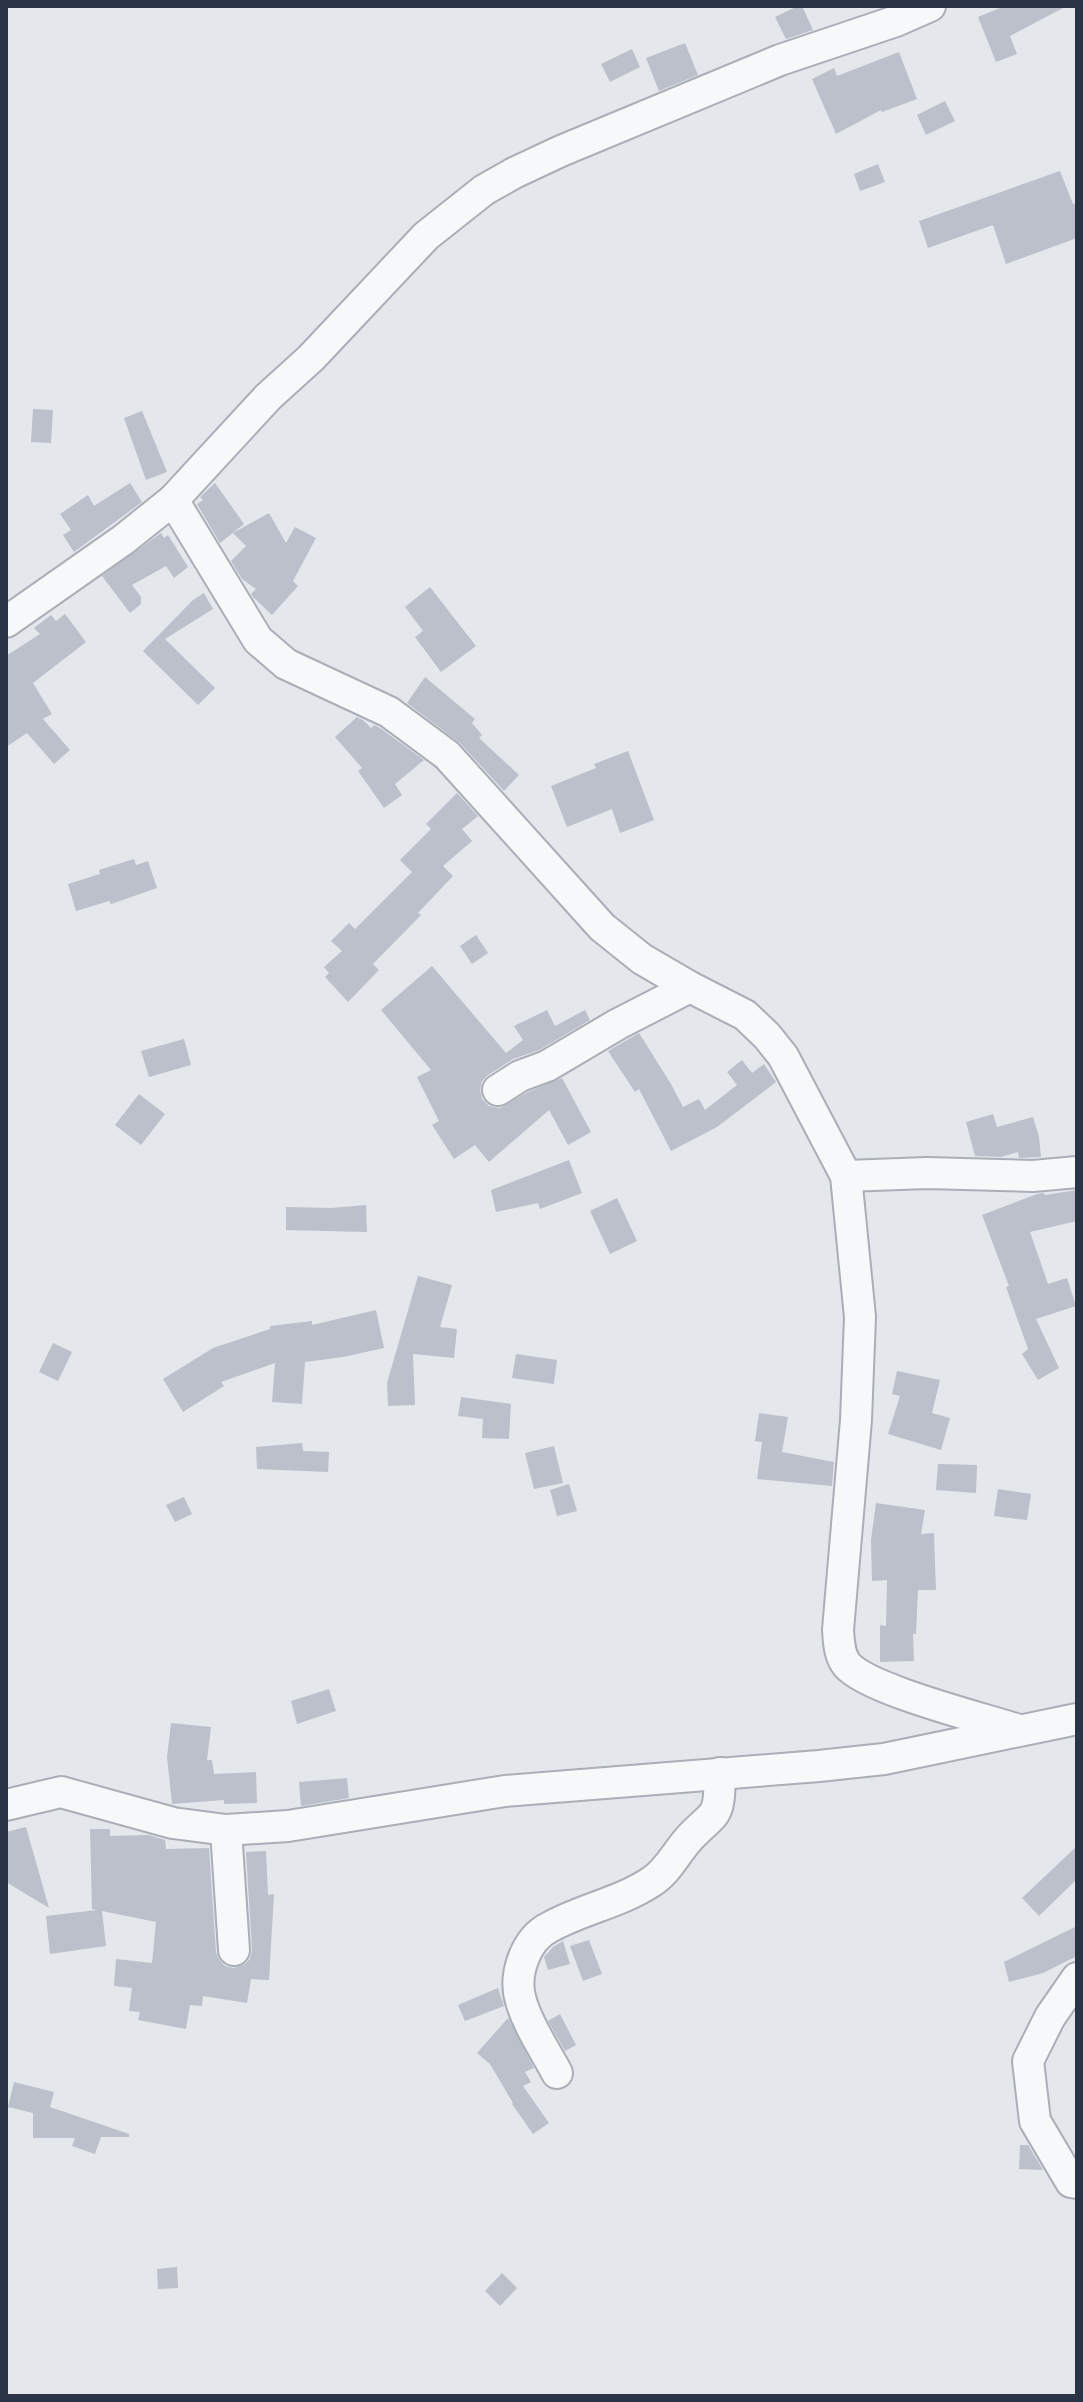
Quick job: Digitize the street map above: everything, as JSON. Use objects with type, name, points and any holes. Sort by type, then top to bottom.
[{"type":"street","points":[[6,622],[123,540],[173,500],[268,397],[311,358],[426,236],[484,190],[561,151],[780,60],[896,21],[930,6]]},
{"type":"street","points":[[173,500],[258,640],[270,651],[286,664],[389,712],[447,755],[602,927],[620,943],[690,987],[745,1015],[783,1056],[846,1176],[860,1317],[856,1420],[838,1630],[844,1662],[872,1682],[1019,1730]]},
{"type":"street","points":[[498,1090],[690,987]]},
{"type":"street","points":[[846,1176],[927,1173],[1033,1176],[1077,1172]]},
{"type":"street","points":[[6,1805],[61,1792],[173,1823],[226,1830],[327,1821],[505,1791],[884,1759],[1077,1719]]},
{"type":"street","points":[[557,2073],[520,2000],[518,1972],[527,1952],[547,1928],[613,1902],[653,1881],[665,1870],[692,1834],[714,1814],[718,1806],[720,1773]]},
{"type":"street","points":[[226,1830],[234,1950]]},
{"type":"street","points":[[1077,1978],[1050,2017],[1028,2061],[1035,2121],[1071,2182],[1077,2183]]},
{"type":"building","points":[[802,6],[813,30],[786,39],[775,17]]},
{"type":"building","points":[[1005,6],[1067,6],[1010,36],[1017,54],[996,62],[978,17]]},
{"type":"building","points":[[685,43],[698,75],[659,91],[646,58]]},
{"type":"building","points":[[632,49],[640,67],[610,82],[601,64]]},
{"type":"building","points":[[899,52],[917,99],[881,110],[836,134],[812,79],[834,68],[837,76]]},
{"type":"building","points":[[945,101],[955,121],[926,135],[917,115]]},
{"type":"building","points":[[878,164],[885,182],[860,191],[854,174]]},
{"type":"building","points":[[1060,171],[1073,204],[1077,203],[1077,238],[1006,264],[993,225],[928,248],[919,221]]},
{"type":"building","points":[[33,409],[53,410],[51,443],[31,442]]},
{"type":"building","points":[[142,411],[167,472],[146,480],[124,418]]},
{"type":"building","points":[[130,483],[142,502],[74,552],[63,535],[71,530],[60,514],[88,495],[94,506]]},
{"type":"building","points":[[215,483],[244,524],[220,543],[197,504]]},
{"type":"building","points":[[269,513],[286,543],[295,527],[316,538],[293,581],[298,586],[272,615],[253,597],[251,594],[256,589],[242,579],[231,561],[246,546],[233,533]]},
{"type":"building","points":[[161,533],[164,538],[168,535],[188,567],[174,578],[166,566],[132,585],[141,597],[141,604],[130,613],[102,576]]},
{"type":"building","points":[[430,587],[476,646],[441,672],[415,637],[423,631],[405,607]]},
{"type":"building","points":[[204,593],[213,609],[165,639],[215,688],[198,705],[143,651],[193,600]]},
{"type":"building","points":[[65,614],[86,642],[33,683],[52,714],[43,719],[70,750],[54,764],[27,733],[6,747],[6,656],[40,634],[34,628],[51,615],[56,621]]},
{"type":"building","points":[[425,677],[475,719],[472,723],[482,735],[479,738],[519,775],[504,791],[460,743],[407,703]]},
{"type":"building","points":[[357,717],[371,728],[374,725],[380,728],[424,760],[395,784],[402,795],[384,808],[358,771],[362,768],[335,737]]},
{"type":"building","points":[[628,751],[654,820],[620,833],[612,809],[567,827],[551,786]]},
{"type":"building","points":[[457,793],[478,816],[462,829],[472,841],[443,866],[453,876],[418,913],[421,915],[373,964],[379,970],[348,1002],[325,977],[329,973],[324,967],[342,951],[331,941],[349,923],[355,929],[412,872],[400,860],[431,829],[426,824]]},
{"type":"building","points":[[134,859],[136,865],[148,861],[157,888],[111,904],[109,901],[76,911],[68,884]]},
{"type":"building","points":[[476,935],[488,953],[472,964],[460,946]]},
{"type":"building","points":[[432,966],[506,1053],[523,1040],[514,1026],[547,1010],[555,1026],[585,1010],[590,1020],[539,1050],[513,1059],[488,1075],[482,1081],[480,1090],[482,1099],[489,1106],[500,1108],[562,1078],[591,1132],[568,1145],[549,1110],[489,1162],[475,1145],[454,1159],[432,1125],[439,1121],[417,1077],[431,1070],[381,1010]]},
{"type":"building","points":[[639,1033],[683,1107],[699,1099],[705,1110],[737,1085],[727,1072],[742,1060],[752,1073],[764,1064],[776,1082],[717,1127],[671,1151],[639,1089],[635,1092],[608,1051]]},
{"type":"building","points":[[184,1039],[191,1065],[149,1077],[141,1051]]},
{"type":"building","points":[[139,1094],[165,1114],[141,1145],[115,1125]]},
{"type":"building","points":[[993,1114],[997,1127],[1033,1117],[1041,1157],[1019,1158],[1018,1152],[1001,1157],[975,1156],[966,1122]]},
{"type":"building","points":[[569,1160],[582,1193],[540,1209],[538,1203],[496,1212],[491,1190]]},
{"type":"building","points":[[1077,1190],[1077,1221],[1030,1232],[1048,1284],[1067,1278],[1076,1306],[1036,1319],[1059,1368],[1038,1380],[1022,1354],[1028,1349],[1006,1287],[1009,1286],[982,1215],[1037,1194]]},
{"type":"building","points":[[617,1198],[637,1241],[610,1254],[590,1211]]},
{"type":"building","points":[[366,1205],[367,1232],[286,1230],[286,1207]]},
{"type":"building","points":[[418,1276],[452,1285],[440,1327],[457,1329],[454,1358],[413,1354],[415,1405],[388,1406],[387,1383]]},
{"type":"building","points":[[376,1310],[384,1348],[305,1362],[302,1404],[272,1402],[275,1363],[221,1382],[224,1386],[183,1412],[163,1379],[213,1348],[270,1329],[270,1326],[312,1321],[312,1325]]},
{"type":"building","points":[[53,1343],[72,1352],[58,1381],[39,1372]]},
{"type":"building","points":[[516,1354],[557,1360],[554,1384],[512,1378]]},
{"type":"building","points":[[897,1371],[940,1380],[932,1413],[950,1418],[941,1450],[888,1434],[900,1396],[892,1394]]},
{"type":"building","points":[[461,1397],[511,1404],[509,1439],[482,1438],[483,1419],[458,1416]]},
{"type":"building","points":[[759,1413],[788,1417],[782,1452],[834,1462],[832,1486],[757,1479],[762,1442],[755,1441]]},
{"type":"building","points":[[302,1443],[303,1451],[329,1452],[328,1472],[257,1469],[256,1447]]},
{"type":"building","points":[[554,1446],[563,1483],[534,1489],[525,1453]]},
{"type":"building","points":[[938,1464],[977,1465],[976,1493],[936,1490]]},
{"type":"building","points":[[569,1484],[577,1511],[557,1516],[550,1490]]},
{"type":"building","points":[[998,1489],[1031,1494],[1027,1520],[994,1516]]},
{"type":"building","points":[[184,1497],[192,1514],[175,1522],[166,1505]]},
{"type":"building","points":[[876,1503],[925,1510],[921,1534],[934,1533],[936,1590],[918,1590],[916,1634],[913,1634],[914,1661],[880,1662],[880,1625],[886,1626],[887,1580],[872,1581],[871,1540]]},
{"type":"building","points":[[329,1689],[336,1711],[297,1724],[291,1701]]},
{"type":"building","points":[[171,1723],[211,1727],[207,1760],[212,1760],[214,1774],[256,1772],[257,1803],[224,1804],[224,1800],[172,1804],[167,1757]]},
{"type":"building","points":[[347,1778],[349,1798],[301,1806],[299,1782]]},
{"type":"building","points":[[26,1827],[49,1908],[6,1882],[6,1832]]},
{"type":"building","points":[[90,1829],[110,1829],[110,1836],[149,1835],[165,1840],[166,1849],[209,1848],[216,1952],[225,1966],[234,1968],[250,1959],[252,1950],[246,1852],[266,1851],[268,1895],[274,1894],[269,1980],[251,1979],[247,2003],[203,1996],[202,2006],[190,2005],[186,2029],[138,2020],[140,2012],[129,2011],[132,1988],[114,1986],[116,1959],[152,1963],[156,1922],[102,1911],[106,1946],[50,1954],[46,1916],[97,1910],[92,1909]]},
{"type":"building","points":[[1077,1846],[1077,1879],[1039,1916],[1022,1898]]},
{"type":"building","points":[[1077,1926],[1077,1956],[1043,1973],[1009,1982],[1004,1962]]},
{"type":"building","points":[[589,1940],[602,1974],[583,1981],[570,1946]]},
{"type":"building","points":[[563,1941],[570,1964],[548,1970],[544,1957]]},
{"type":"building","points":[[498,1988],[504,2006],[465,2021],[458,2005]]},
{"type":"building","points":[[560,2014],[576,2045],[565,2051],[548,2021]]},
{"type":"building","points":[[508,2018],[534,2068],[525,2072],[531,2082],[523,2086],[549,2123],[533,2134],[490,2064],[477,2053]]},
{"type":"building","points":[[14,2082],[54,2092],[50,2107],[129,2134],[129,2137],[101,2137],[95,2154],[72,2146],[75,2138],[33,2138],[33,2113],[8,2107]]},
{"type":"building","points":[[1020,2145],[1028,2145],[1043,2170],[1019,2169]]},
{"type":"building","points":[[177,2267],[178,2288],[158,2289],[157,2269]]},
{"type":"building","points":[[502,2273],[517,2288],[500,2306],[485,2291]]}]
